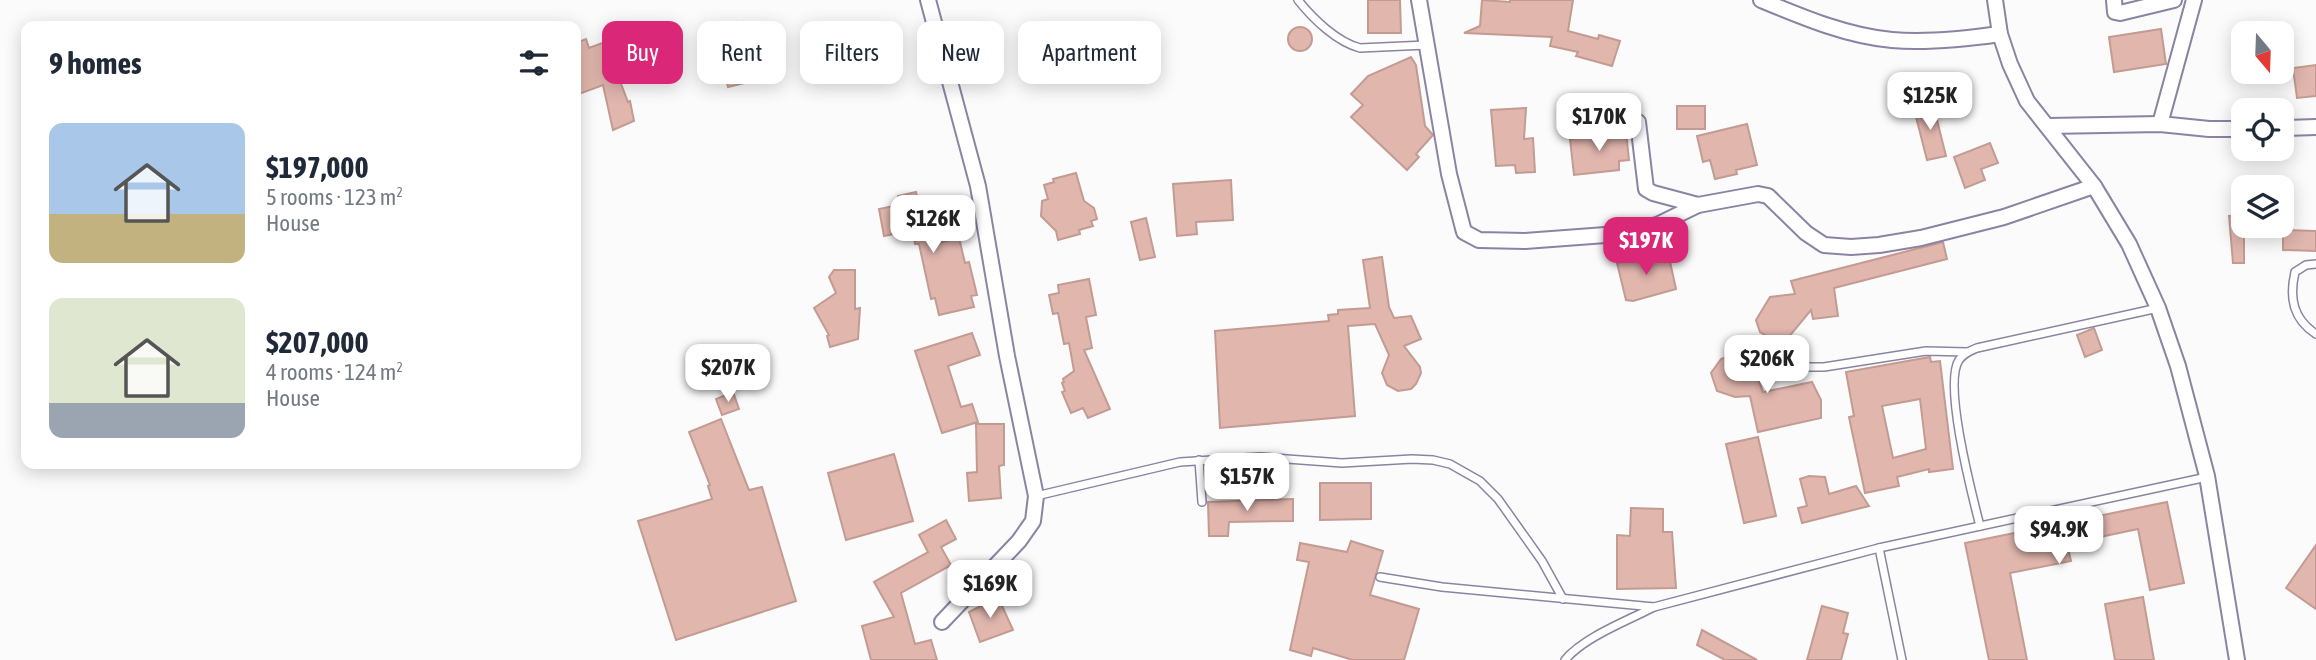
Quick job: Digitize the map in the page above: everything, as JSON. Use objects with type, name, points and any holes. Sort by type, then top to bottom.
[{"type":"street","points":[[928,0],[978,186],[1007,356],[1036,496],[1033,521],[1019,541],[942,622]]},
{"type":"street","points":[[1419,0],[1449,174],[1462,228],[1479,240],[1525,241],[1619,234],[1657,225],[1698,205],[1763,194],[1806,233],[1824,245],[1851,247],[1922,238],[2004,217],[2094,186]]},
{"type":"street","points":[[1761,0],[1830,25],[1890,40],[1956,40],[2000,34]]},
{"type":"street","points":[[1995,0],[2000,34],[2027,101],[2094,186],[2129,244],[2158,308],[2178,366],[2207,477],[2236,660]]},
{"type":"street","points":[[2114,0],[2115,12],[2120,13],[2174,0]]},
{"type":"street","points":[[2160,124],[2194,0]]},
{"type":"street","points":[[1638,122],[1646,189],[1653,194],[1698,205]]},
{"type":"street","points":[[2048,126],[2160,124],[2231,129]]},
{"type":"street","points":[[2294,128],[2316,127]]},
{"type":"lane","points":[[1298,0],[1325,27],[1351,45],[1360,48],[1426,45]]},
{"type":"lane","points":[[2316,264],[2306,265],[2295,272],[2291,290],[2296,315],[2306,328],[2316,334]]},
{"type":"lane","points":[[1770,359],[1801,367],[1824,367],[1926,351],[1967,352],[2158,308]]},
{"type":"lane","points":[[1967,352],[1958,362],[1955,373],[1956,409],[1980,526]]},
{"type":"lane","points":[[1036,496],[1180,462],[1199,460],[1260,457],[1342,463],[1412,458],[1433,460],[1450,464],[1480,481],[1498,499],[1542,561],[1563,599]]},
{"type":"lane","points":[[1199,460],[1202,502]]},
{"type":"lane","points":[[1565,660],[1591,640],[1654,607],[1879,548],[2207,477]]},
{"type":"lane","points":[[1879,548],[1902,660]]},
{"type":"lane","points":[[1380,577],[1442,587],[1654,607]]},
{"type":"building","points":[[1368,0],[1400,0],[1401,33],[1368,33]]},
{"type":"building","points":[[1482,0],[1573,0],[1568,31],[1598,39],[1599,35],[1620,41],[1612,66],[1576,56],[1578,52],[1550,46],[1552,37],[1464,33],[1480,26]]},
{"type":"building","points":[[1300,27],[1308,31],[1312,39],[1308,47],[1300,51],[1292,47],[1288,39],[1292,31]]},
{"type":"building","points":[[2161,29],[2166,64],[2114,72],[2109,37]]},
{"type":"building","points":[[586,39],[589,48],[602,43],[602,84],[621,84],[628,102],[630,101],[634,121],[613,130],[603,85],[581,93],[581,41]]},
{"type":"building","points":[[1411,57],[1416,65],[1425,126],[1433,135],[1416,154],[1419,157],[1407,170],[1351,117],[1363,105],[1351,94],[1368,76]]},
{"type":"building","points":[[2316,65],[2316,96],[2297,98],[2294,68]]},
{"type":"building","points":[[1933,104],[1946,156],[1927,160],[1914,109]]},
{"type":"building","points":[[1677,106],[1705,106],[1705,129],[1677,129]]},
{"type":"building","points":[[1526,108],[1524,139],[1533,138],[1535,172],[1516,173],[1515,165],[1496,166],[1491,110]]},
{"type":"building","points":[[1747,124],[1757,165],[1736,170],[1737,174],[1715,179],[1710,160],[1703,162],[1697,136]]},
{"type":"building","points":[[1626,132],[1629,160],[1619,161],[1619,170],[1574,175],[1570,139]]},
{"type":"building","points":[[1990,143],[1998,163],[1981,169],[1985,180],[1965,188],[1954,157]]},
{"type":"building","points":[[1076,173],[1084,201],[1094,208],[1097,219],[1091,221],[1093,226],[1079,230],[1080,234],[1058,240],[1056,231],[1041,216],[1042,201],[1048,199],[1044,185],[1054,182],[1053,179]]},
{"type":"building","points":[[1231,180],[1233,220],[1196,222],[1197,234],[1177,236],[1173,184]]},
{"type":"building","points":[[916,192],[917,197],[927,203],[934,244],[959,238],[965,263],[969,262],[977,295],[971,296],[974,307],[939,315],[935,298],[931,299],[919,244],[915,244],[913,230],[884,236],[879,209],[899,205],[898,196]]},
{"type":"building","points":[[2229,216],[2231,238],[2244,238],[2244,263],[2233,263]]},
{"type":"building","points":[[1146,218],[1155,257],[1140,260],[1131,222]]},
{"type":"building","points":[[2294,230],[2316,231],[2316,251],[2283,250],[2283,238],[2294,238]]},
{"type":"building","points":[[1943,242],[1947,259],[1834,288],[1838,316],[1813,319],[1811,310],[1788,338],[1777,342],[1760,332],[1756,320],[1770,297],[1795,294],[1791,281]]},
{"type":"building","points":[[1641,256],[1669,257],[1676,289],[1633,301],[1626,300],[1617,263]]},
{"type":"building","points":[[1382,257],[1389,307],[1394,318],[1411,316],[1421,339],[1404,346],[1420,367],[1421,373],[1416,384],[1411,389],[1398,391],[1387,385],[1382,373],[1389,355],[1375,324],[1348,326],[1355,416],[1220,428],[1215,331],[1329,321],[1328,315],[1338,314],[1338,310],[1370,308],[1363,260]]},
{"type":"building","points":[[834,270],[855,270],[855,309],[860,308],[858,339],[830,347],[829,335],[814,308],[836,293],[829,277]]},
{"type":"building","points":[[1089,279],[1096,315],[1086,317],[1092,348],[1084,350],[1110,409],[1088,418],[1083,408],[1071,413],[1062,392],[1065,391],[1063,379],[1074,371],[1069,343],[1064,344],[1058,313],[1053,314],[1049,295],[1059,293],[1058,285]]},
{"type":"building","points":[[2094,328],[2102,350],[2085,357],[2077,335]]},
{"type":"building","points":[[972,333],[980,355],[948,366],[961,407],[972,404],[978,422],[942,433],[915,351]]},
{"type":"building","points":[[1738,353],[1750,358],[1763,392],[1812,382],[1821,400],[1821,418],[1758,432],[1750,396],[1735,397],[1717,391],[1711,373],[1721,359]]},
{"type":"building","points":[[1930,357],[1931,362],[1940,361],[1953,469],[1929,472],[1929,469],[1897,477],[1899,486],[1865,493],[1849,417],[1854,416],[1846,372]],"holes":[[[1920,399],[1926,449],[1893,458],[1882,406]]]},
{"type":"building","points":[[733,392],[739,409],[722,415],[716,399]]},
{"type":"building","points":[[721,419],[749,490],[762,487],[796,601],[676,640],[638,521],[712,499],[708,486],[710,485],[689,432]]},
{"type":"building","points":[[976,424],[1004,424],[1004,465],[999,466],[1001,498],[969,501],[967,473],[977,472]]},
{"type":"building","points":[[1758,437],[1776,516],[1744,523],[1726,444]]},
{"type":"building","points":[[894,454],[913,521],[846,540],[828,473]]},
{"type":"building","points":[[1809,476],[1825,477],[1829,494],[1856,486],[1869,506],[1802,523],[1798,508],[1807,506],[1800,479]]},
{"type":"building","points":[[1320,483],[1371,483],[1371,519],[1320,520]]},
{"type":"building","points":[[1293,499],[1293,521],[1229,522],[1228,536],[1209,536],[1208,502]]},
{"type":"building","points":[[2167,502],[2184,583],[2150,590],[2138,529],[2067,544],[2071,561],[2010,573],[2027,660],[1989,660],[1965,543]]},
{"type":"building","points":[[1631,508],[1663,509],[1663,532],[1672,532],[1676,588],[1617,589],[1617,535],[1630,536]]},
{"type":"building","points":[[946,520],[956,539],[941,547],[951,565],[901,593],[915,644],[931,640],[937,660],[871,660],[862,626],[894,617],[874,582],[928,552],[919,535]]},
{"type":"building","points":[[1351,541],[1383,551],[1370,595],[1419,609],[1404,660],[1353,660],[1313,648],[1311,656],[1290,650],[1309,562],[1297,560],[1300,543],[1347,552]]},
{"type":"building","points":[[2316,545],[2316,609],[2286,588]]},
{"type":"building","points":[[998,597],[1013,630],[980,642],[969,612]]},
{"type":"building","points":[[2143,597],[2154,660],[2115,660],[2105,604]]},
{"type":"building","points":[[1822,606],[1848,613],[1843,633],[1848,634],[1841,660],[1807,660]]},
{"type":"building","points":[[1702,630],[1757,660],[1725,660],[1697,645]]}]
